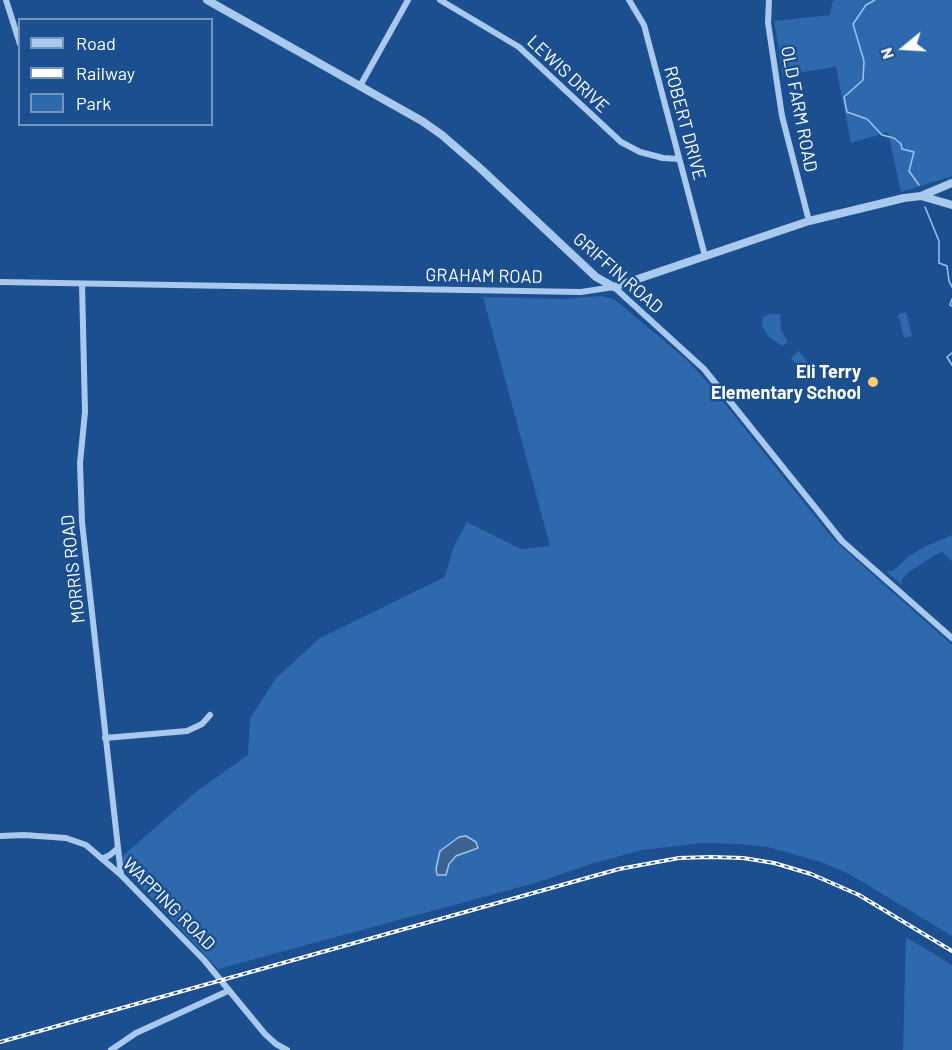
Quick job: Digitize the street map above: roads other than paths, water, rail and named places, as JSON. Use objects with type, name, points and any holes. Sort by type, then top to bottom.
[{"type":"street","points":[[6,0],[18,38]]},
{"type":"street","name":"GRIFFIN ROAD","points":[[207,0],[422,121],[442,135],[522,206],[596,277],[614,287],[704,369],[842,541],[952,638]]},
{"type":"street","points":[[360,86],[408,0]]},
{"type":"street","name":"LEWIS DRIVE","points":[[440,0],[519,47],[621,142],[640,152],[663,158],[679,159]]},
{"type":"street","name":"ROBERT DRIVE","points":[[629,0],[644,25],[705,256]]},
{"type":"street","name":"OLD FARM ROAD","points":[[769,0],[768,23],[782,116],[808,221]]},
{"type":"street","points":[[921,196],[952,183]]},
{"type":"street","name":"GRAHAM ROAD","points":[[0,282],[581,292],[614,287],[808,221],[904,198],[921,196],[952,205]]},
{"type":"street","name":"MORRIS ROAD","points":[[82,284],[85,412],[80,492],[121,875]]},
{"type":"street","points":[[105,738],[187,732],[202,724],[210,715]]},
{"type":"street","name":"WAPPING ROAD","points":[[0,836],[66,838],[86,845],[121,875],[204,960],[265,1034],[287,1050]]},
{"type":"street","points":[[102,859],[117,849]]},
{"type":"street","points":[[111,1050],[136,1033],[228,991]]},
{"type":"waterway","points":[[875,0],[866,5],[853,24],[864,61],[863,80],[844,97],[847,112],[867,119],[882,135],[894,138],[901,144],[902,149],[914,152],[909,171],[919,185]]},
{"type":"waterway","points":[[925,207],[939,241],[939,263],[947,266],[952,287]]},
{"type":"waterway","points":[[952,299],[950,305],[952,306]]},
{"type":"waterway","points":[[952,353],[947,357],[952,365]]},
{"type":"railway","points":[[0,1042],[619,869],[679,858],[743,858],[774,863],[811,874],[859,895],[952,951]]},
{"type":"place","name":"Eli Terry Elementary School","points":[[873,382]]}]
